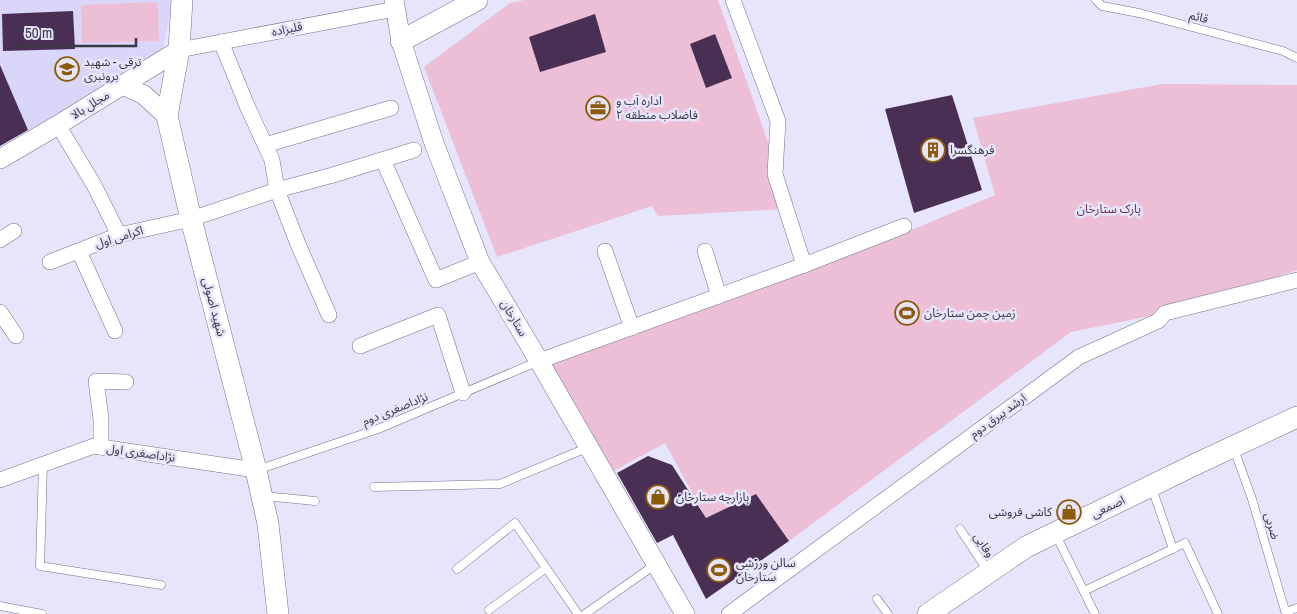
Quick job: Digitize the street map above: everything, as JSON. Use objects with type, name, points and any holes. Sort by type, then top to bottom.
[{"type":"main road","name":"شهید اصولی","points":[[182,0],[179,50],[167,116],[191,219],[262,496],[268,524],[278,614]]},
{"type":"main road","points":[[401,41],[477,0]]},
{"type":"main road","name":"اصمعی","points":[[928,614],[1026,548],[1233,446],[1297,417]]},
{"type":"street","points":[[733,0],[778,121],[775,174],[804,265]]},
{"type":"street","name":"قلیزاده","points":[[179,50],[394,4]]},
{"type":"street","name":"ستارخان","points":[[394,4],[401,41],[434,143],[480,262],[685,614]]},
{"type":"street","points":[[221,42],[272,160],[277,190],[301,252],[329,315]]},
{"type":"street","name":"مجلل بالا","points":[[0,159],[179,50]]},
{"type":"street","points":[[123,85],[144,95],[167,116]]},
{"type":"street","points":[[265,145],[391,108]]},
{"type":"street","points":[[58,125],[94,185],[119,235]]},
{"type":"street","name":"اکرامی اول","points":[[50,262],[119,235],[191,219],[277,190],[333,176],[414,150]]},
{"type":"street","points":[[383,160],[436,280],[480,262]]},
{"type":"street","points":[[539,361],[804,265],[904,226]]},
{"type":"street","points":[[0,240],[14,232]]},
{"type":"street","points":[[78,251],[115,331]]},
{"type":"street","points":[[605,251],[632,328]]},
{"type":"street","points":[[705,251],[719,296]]},
{"type":"street","name":"ارشد بیرق دوم","points":[[729,614],[1079,357],[1158,321],[1165,313],[1297,280]]},
{"type":"street","points":[[0,312],[16,336]]},
{"type":"street","points":[[360,346],[438,315],[463,393]]},
{"type":"street","points":[[101,447],[101,419],[96,381],[126,382]]},
{"type":"street","name":"نژاداصغری اول","points":[[0,480],[94,446],[256,470]]},
{"type":"lane","name":"قائم","points":[[1096,0],[1102,6],[1168,20],[1283,51],[1297,58]]},
{"type":"lane","name":"نژاداصغری دوم","points":[[256,470],[378,429],[539,361]]},
{"type":"lane","name":"ضربی","points":[[1233,446],[1252,499],[1286,613]]},
{"type":"lane","points":[[374,487],[500,484],[588,447]]},
{"type":"lane","points":[[42,465],[40,566],[161,585]]},
{"type":"lane","points":[[1151,486],[1173,549]]},
{"type":"lane","points":[[262,496],[315,502]]},
{"type":"lane","points":[[457,569],[515,523],[578,614]]},
{"type":"lane","name":"وفایی","points":[[960,530],[989,573]]},
{"type":"lane","points":[[1055,533],[1095,614]]},
{"type":"lane","points":[[1084,591],[1185,543],[1218,614]]},
{"type":"lane","points":[[586,614],[656,564]]},
{"type":"lane","points":[[489,610],[546,568]]},
{"type":"lane","points":[[877,599],[888,614]]},
{"type":"lane","points":[[0,606],[42,614]]},
{"type":"lane","points":[[1286,613],[1297,608]]},
{"type":"shaded area","name":"ترقی - شهید برونبری","points":[[0,0],[173,0],[162,52],[28,131],[5,76],[0,79]]},
{"type":"green space","name":"اداره آب و فاضلاب منطقه ۲","points":[[524,0],[718,0],[768,142],[783,209],[658,216],[652,206],[497,257],[424,67],[510,3]]},
{"type":"green space","points":[[158,2],[159,41],[82,43],[81,5]]},
{"type":"green space","name":"پارک ستارخان","points":[[1162,84],[1297,85],[1297,270],[1165,313],[1071,332],[789,541],[756,494],[706,518],[665,443],[612,472],[551,365],[914,229],[995,195],[973,118]]},
{"type":"building","points":[[73,11],[75,49],[3,51],[2,14]]},
{"type":"building","points":[[595,14],[606,52],[540,72],[529,37]]},
{"type":"building","points":[[715,34],[732,78],[706,88],[690,44]]},
{"type":"building","points":[[0,65],[28,130],[0,146]]},
{"type":"building","name":"فرهنگسرا","points":[[952,95],[982,190],[914,213],[885,109]]},
{"type":"building","points":[[648,456],[672,465],[706,518],[756,494],[789,541],[706,599],[673,535],[657,543],[617,473]]},
{"type":"place","name":"ترقی - شهید برونبری","points":[[67,69]]},
{"type":"place","name":"اداره آب و فاضلاب منطقه ۲","points":[[598,108]]},
{"type":"place","name":"فرهنگسرا","points":[[933,150]]},
{"type":"place","name":"زمین چمن ستارخان","points":[[907,313]]},
{"type":"place","name":"بازارچه ستارخان","points":[[658,497]]},
{"type":"place","name":"کاشی فروشی","points":[[1069,512]]},
{"type":"place","name":"سالن ورزشی ستارخان","points":[[719,570]]}]
